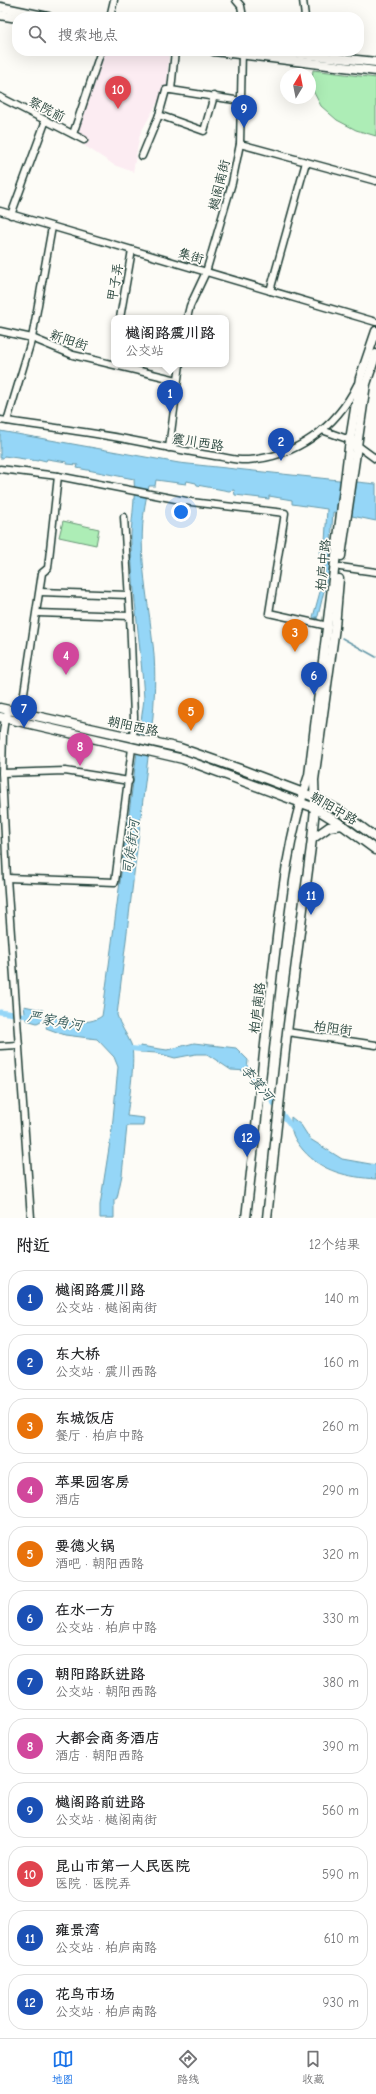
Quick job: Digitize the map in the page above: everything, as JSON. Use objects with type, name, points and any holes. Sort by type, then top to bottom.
[{"type":"main road","points":[[0,7],[24,12]]},
{"type":"main road","points":[[0,15],[12,17]]},
{"type":"main road","points":[[308,56],[376,62]]},
{"type":"main road","points":[[308,56],[376,70]]},
{"type":"main road","name":"柏庐中路","points":[[354,442],[360,378],[376,331]]},
{"type":"main road","name":"柏庐中路","points":[[299,802],[309,775],[354,442],[366,384],[376,354]]},
{"type":"main road","name":"柏庐中路","points":[[315,808],[314,780],[335,627],[342,528]]},
{"type":"main road","name":"朝阳西路","points":[[0,708],[135,740],[180,748],[303,793]]},
{"type":"main road","name":"朝阳西路","points":[[3,717],[183,759],[299,802]]},
{"type":"main road","name":"朝阳中路","points":[[303,793],[314,797],[340,811],[376,838]]},
{"type":"main road","name":"朝阳中路","points":[[299,802],[315,808],[342,825],[376,850]]},
{"type":"main road","name":"柏庐南路","points":[[246,1218],[258,1099],[287,857],[299,802]]},
{"type":"main road","points":[[267,1218],[279,1094],[315,808]]},
{"type":"main road","points":[[312,839],[329,827],[342,825]]},
{"type":"street","points":[[111,12],[114,0]]},
{"type":"street","points":[[236,0],[241,6],[242,12]]},
{"type":"street","points":[[303,0],[304,12]]},
{"type":"street","points":[[73,134],[99,56]]},
{"type":"street","points":[[171,90],[174,56]]},
{"type":"street","name":"樾阁南街","points":[[188,315],[190,306],[206,272],[232,183],[240,144],[242,56]]},
{"type":"street","points":[[142,156],[159,115],[166,90],[241,101]]},
{"type":"street","points":[[159,115],[204,131],[214,96]]},
{"type":"street","name":"察院前","points":[[0,98],[84,140]]},
{"type":"street","points":[[11,215],[46,120]]},
{"type":"street","points":[[240,144],[376,181]]},
{"type":"street","points":[[270,291],[306,162]]},
{"type":"street","name":"集街","points":[[0,212],[376,322]]},
{"type":"street","points":[[7,421],[32,338],[52,227]]},
{"type":"street","name":"甲子弄","points":[[121,315],[132,250]]},
{"type":"street","name":"新阳街","points":[[0,331],[32,338],[73,355],[111,363]]},
{"type":"street","name":"新阳街","points":[[127,367],[177,380]]},
{"type":"street","points":[[169,448],[179,367]]},
{"type":"street","name":"震川西路","points":[[0,420],[120,438],[169,448],[246,460],[280,455],[302,446],[322,430],[351,396],[360,378]]},
{"type":"street","points":[[322,430],[354,442],[376,459]]},
{"type":"street","points":[[0,469],[58,476],[154,496],[285,513],[269,612],[328,626]]},
{"type":"street","points":[[31,1218],[7,878],[2,773],[3,717],[10,710],[22,706],[42,573],[48,568],[58,476]]},
{"type":"street","points":[[124,517],[135,740]]},
{"type":"street","points":[[340,567],[376,572]]},
{"type":"street","points":[[40,592],[128,595]]},
{"type":"street","points":[[37,612],[130,616]]},
{"type":"street","points":[[7,878],[115,882],[128,781],[134,748]]},
{"type":"street","points":[[2,773],[65,771],[128,781]]},
{"type":"street","name":"柏阳街","points":[[287,1032],[376,1045]]},
{"type":"street","points":[[0,1046],[19,1045]]},
{"type":"shaded area","points":[[103,56],[169,56],[167,85],[140,134],[133,172],[114,165],[73,138]]},
{"type":"green space","points":[[316,70],[376,78],[376,136],[356,130],[337,120],[321,106],[316,96]]},
{"type":"green space","points":[[63,521],[99,529],[96,545],[59,537]]},
{"type":"water","name":"司徒街河","points":[[0,431],[179,463],[376,484],[376,521],[333,512],[329,570],[316,619],[313,617],[323,581],[325,566],[320,557],[321,543],[325,542],[327,509],[292,504],[292,500],[269,496],[269,499],[235,495],[234,490],[229,491],[197,485],[196,483],[187,481],[186,484],[156,480],[155,486],[149,486],[145,506],[142,543],[154,657],[154,706],[117,1015],[131,1044],[133,1058],[127,1116],[144,1118],[143,1126],[127,1126],[122,1175],[117,1198],[114,1200],[114,1218],[100,1218],[100,1205],[112,1129],[118,1067],[114,1057],[97,1039],[65,1035],[46,1028],[50,1017],[83,1022],[102,1016],[144,699],[133,584],[131,546],[134,479],[77,468],[78,465],[67,464],[67,462],[47,459],[46,461],[38,459],[38,461],[4,456],[3,458],[0,458]]},
{"type":"water","points":[[24,1006],[43,1010],[41,1021],[37,1023],[26,1020]]},
{"type":"water","points":[[194,1043],[236,1048],[248,1060],[247,1071],[231,1070],[207,1054],[196,1054],[175,1058],[157,1053],[140,1052],[140,1046],[167,1050]]},
{"type":"water","points":[[291,1117],[301,1125],[310,1139],[342,1159],[376,1165],[376,1179],[346,1175],[318,1164],[303,1150],[295,1139],[291,1127]]},
{"type":"waterway","points":[[342,638],[376,657]]},
{"type":"waterway","name":"严家角河","points":[[0,1012],[56,1020]]},
{"type":"waterway","name":"李箕河","points":[[126,1048],[145,1050]]},
{"type":"waterway","name":"李箕河","points":[[244,1065],[293,1128]]},
{"type":"place","name":"昆山市第一人民医院","points":[[118,109]]},
{"type":"place","name":"樾阁路前进路","points":[[244,128]]},
{"type":"place","name":"樾阁路震川路","points":[[170,413]]},
{"type":"place","name":"东大桥","points":[[281,461]]},
{"type":"place","name":"东城饭店","points":[[295,652]]},
{"type":"place","name":"苹果园客房","points":[[66,675]]},
{"type":"place","name":"在水一方","points":[[314,695]]},
{"type":"place","name":"朝阳路跃进路","points":[[24,728]]},
{"type":"place","name":"要德火锅","points":[[191,731]]},
{"type":"place","name":"大都会商务酒店","points":[[80,766]]},
{"type":"place","name":"雍景湾","points":[[311,915]]},
{"type":"place","name":"花鸟市场","points":[[247,1157]]}]
